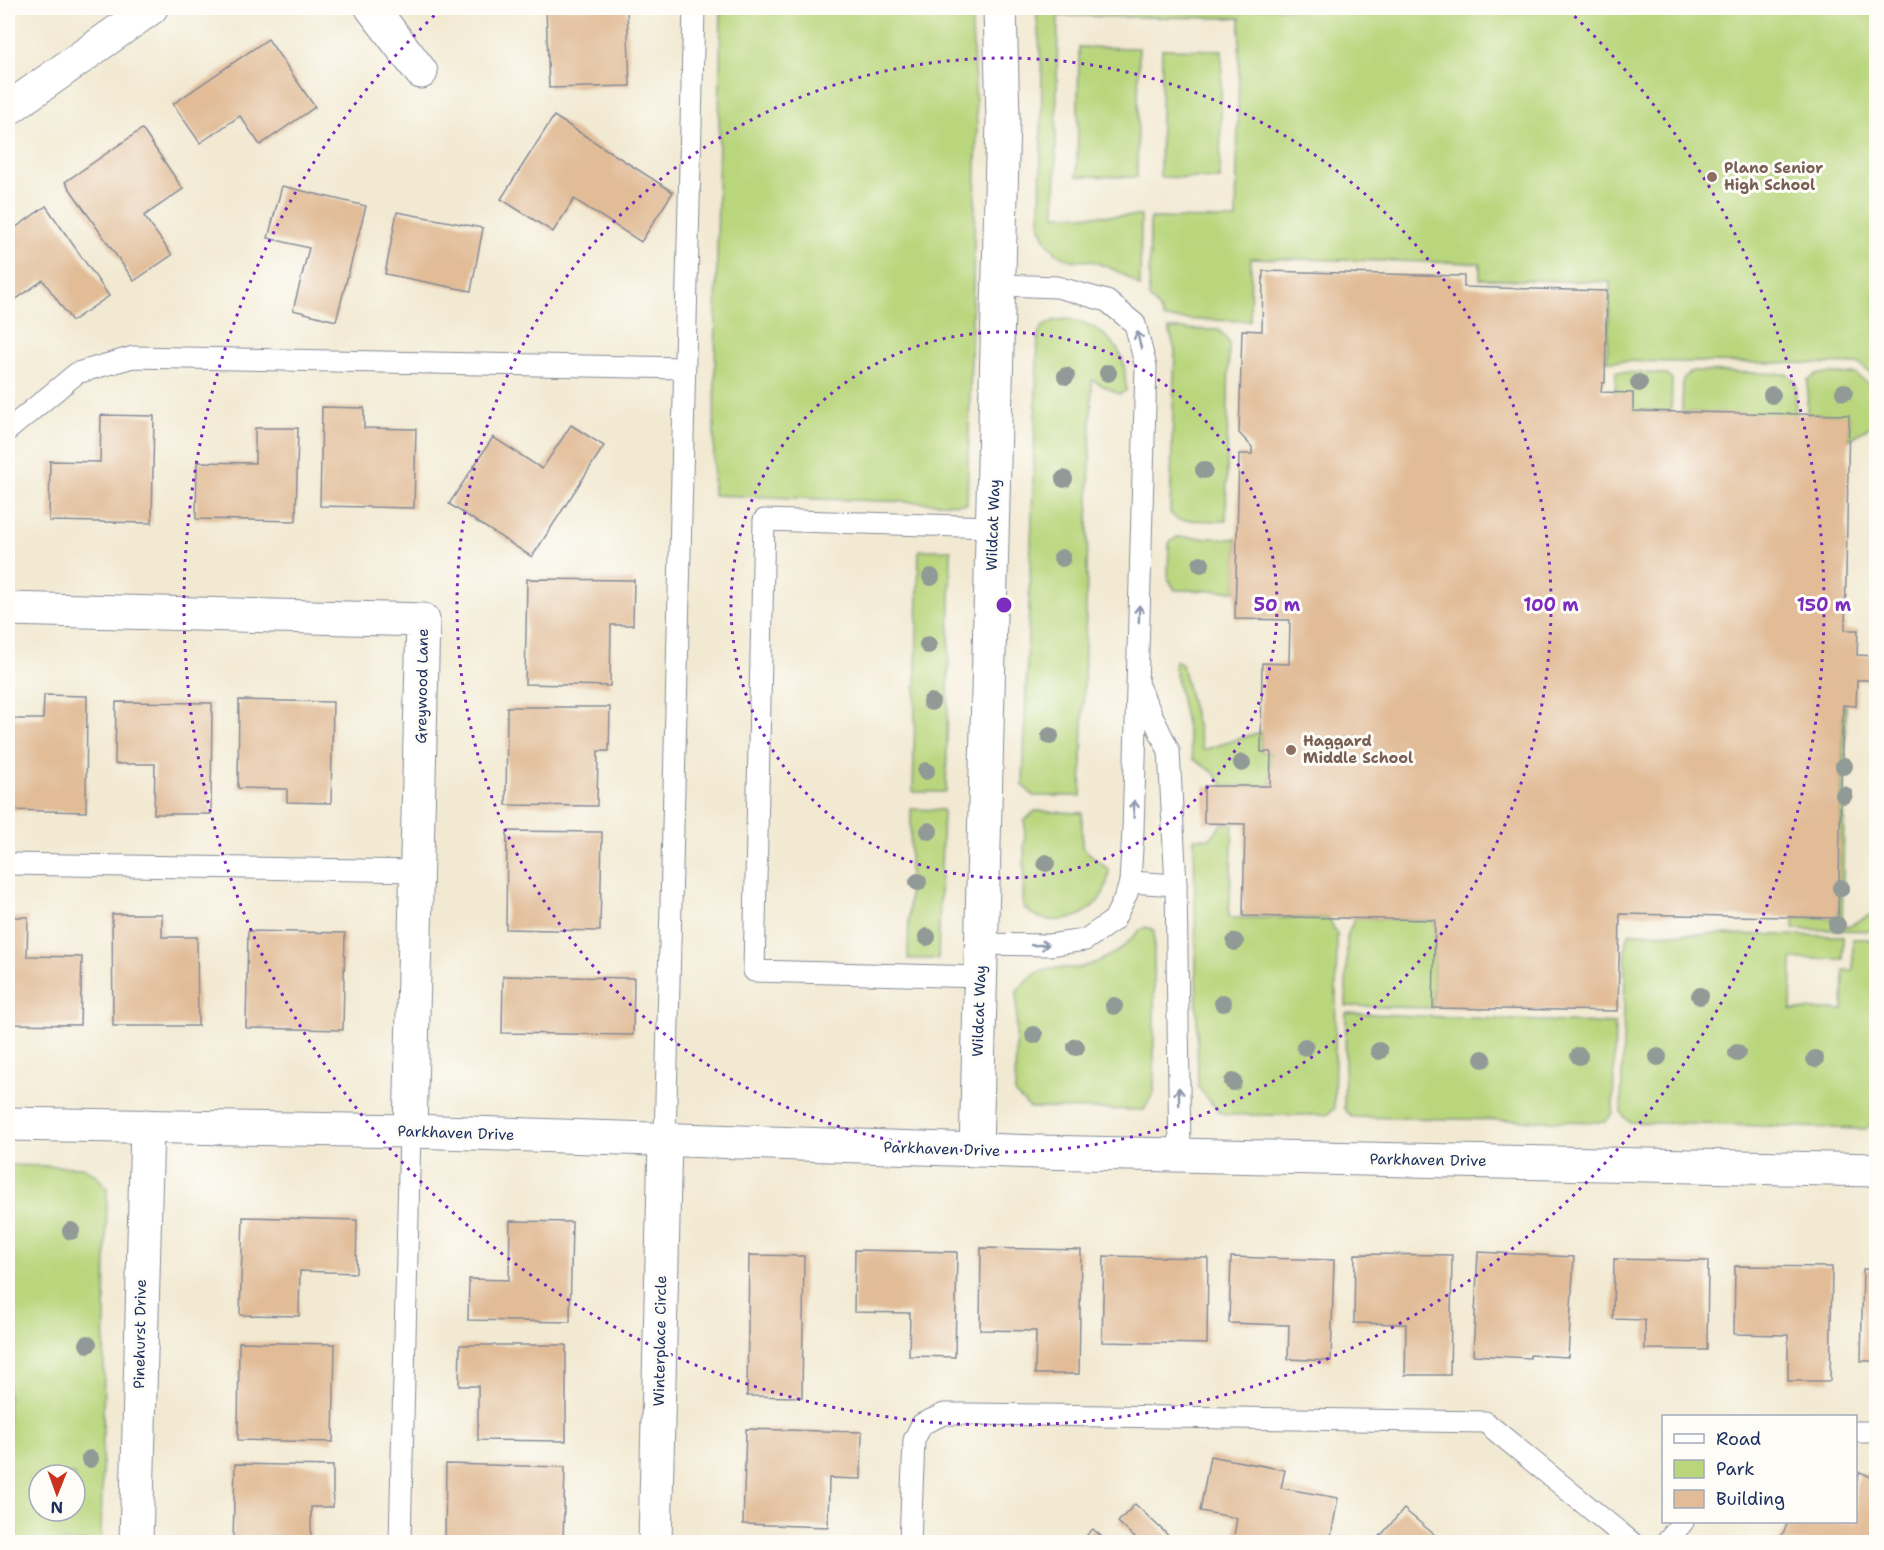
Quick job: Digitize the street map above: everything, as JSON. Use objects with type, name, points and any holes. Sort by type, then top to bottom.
[{"type":"street","points":[[8,109],[151,8]]},
{"type":"street","points":[[372,8],[421,72]]},
{"type":"street","name":"Wildcat Way","points":[[975,1150],[1003,119],[1000,8]]},
{"type":"street","name":"Greywood Lane","points":[[8,609],[423,620],[410,1131]]},
{"type":"street","name":"Parkhaven Drive","points":[[8,1124],[410,1131],[975,1150],[1876,1170]]},
{"type":"street","name":"Pinehurst Drive","points":[[136,1542],[147,1126]]},
{"type":"street","name":"Winterplace Circle","points":[[655,1542],[665,1139]]},
{"type":"lane","points":[[665,1139],[694,8]]},
{"type":"lane","points":[[981,944],[1049,945],[1085,940],[1114,920],[1130,882],[1138,686],[1146,367],[1135,324],[1107,301],[1057,287],[999,285]]},
{"type":"lane","points":[[8,430],[76,373],[133,357],[683,368]]},
{"type":"lane","points":[[980,976],[754,971],[764,520],[993,527]]},
{"type":"lane","points":[[1138,686],[1169,751],[1176,885],[1180,1155]]},
{"type":"lane","points":[[8,864],[418,871]]},
{"type":"lane","points":[[1130,882],[1176,885]]},
{"type":"lane","points":[[400,1542],[410,1131]]},
{"type":"lane","points":[[910,1542],[914,1440],[922,1424],[944,1414],[1485,1422],[1631,1542]]},
{"type":"lane","points":[[1857,1432],[1876,1432]]},
{"type":"lane","points":[[1666,1542],[1681,1523]]},
{"type":"green space","points":[[721,8],[971,8],[977,128],[967,504],[713,495]]},
{"type":"green space","points":[[1036,8],[1876,8],[1876,377],[1859,364],[1607,361],[1610,282],[1480,279],[1480,263],[1251,258],[1250,321],[1164,319],[1149,297],[1150,218],[1236,219],[1240,18],[1058,16],[1055,215],[1141,216],[1140,287],[1123,274],[1103,265],[1090,261],[1071,260],[1055,252],[1040,227],[1042,72]]},
{"type":"green space","points":[[1079,47],[1139,48],[1137,177],[1077,176]]},
{"type":"green space","points":[[1162,49],[1222,50],[1220,179],[1160,177]]},
{"type":"green space","points":[[1067,319],[1084,323],[1100,331],[1113,343],[1123,362],[1126,391],[1119,394],[1092,380],[1081,796],[1033,796],[1023,785],[1038,335],[1042,327],[1053,321]]},
{"type":"green space","points":[[1169,329],[1219,330],[1229,342],[1226,521],[1178,520],[1170,513],[1175,350]]},
{"type":"green space","points":[[1692,371],[1788,374],[1796,383],[1795,415],[1682,412],[1683,379]]},
{"type":"green space","points":[[1616,372],[1667,374],[1672,380],[1671,412],[1633,411],[1615,393]]},
{"type":"green space","points":[[1817,374],[1855,374],[1876,389],[1876,423],[1849,440],[1849,416],[1807,414],[1808,381]]},
{"type":"green space","points":[[1177,537],[1237,539],[1236,591],[1175,590],[1168,578],[1169,543]]},
{"type":"green space","points":[[919,550],[951,550],[946,792],[913,792]]},
{"type":"green space","points":[[1176,660],[1182,665],[1203,750],[1261,732],[1261,752],[1271,752],[1270,786],[1224,786],[1213,772],[1193,759],[1174,665]]},
{"type":"green space","points":[[1843,705],[1846,705],[1842,926],[1849,926],[1876,912],[1876,931],[1794,929],[1794,917],[1838,918]]},
{"type":"green space","points":[[911,809],[943,810],[938,959],[908,959]]},
{"type":"green space","points":[[1035,811],[1082,813],[1082,847],[1109,870],[1107,884],[1101,897],[1087,911],[1078,916],[1049,920],[1030,913],[1023,906],[1025,820]]},
{"type":"green space","points":[[1222,824],[1233,824],[1229,918],[1329,918],[1337,935],[1334,1109],[1326,1115],[1227,1115],[1219,1112],[1198,1087],[1194,838],[1211,838]]},
{"type":"green space","points":[[1355,918],[1435,920],[1433,1008],[1346,1006],[1347,935]]},
{"type":"green space","points":[[1146,927],[1154,930],[1154,1092],[1144,1110],[1030,1108],[1015,1094],[1017,990],[1038,972],[1055,968],[1079,968],[1097,962],[1120,950]]},
{"type":"green space","points":[[1630,933],[1843,936],[1843,959],[1792,959],[1791,1010],[1843,1010],[1844,970],[1853,970],[1853,939],[1869,939],[1876,948],[1873,1121],[1866,1129],[1629,1122],[1621,1113],[1626,939]]},
{"type":"green space","points":[[1346,1013],[1615,1024],[1613,1113],[1605,1122],[1352,1117],[1344,1109]]},
{"type":"green space","points":[[8,1165],[83,1167],[97,1176],[107,1188],[101,1542],[8,1542]]},
{"type":"building","points":[[546,8],[627,8],[630,86],[549,88]]},
{"type":"building","points":[[268,39],[315,107],[260,145],[240,116],[200,143],[173,104]]},
{"type":"building","points":[[554,116],[673,192],[641,242],[574,199],[553,232],[501,199]]},
{"type":"building","points":[[142,129],[183,189],[144,216],[172,255],[134,281],[65,182]]},
{"type":"building","points":[[282,186],[366,206],[336,321],[293,310],[309,248],[268,238]]},
{"type":"building","points":[[46,206],[109,296],[72,321],[43,280],[8,305],[8,233]]},
{"type":"building","points":[[397,212],[483,228],[471,291],[385,274]]},
{"type":"building","points":[[1263,271],[1464,276],[1464,287],[1607,291],[1605,383],[1602,383],[1601,392],[1633,393],[1633,411],[1849,415],[1845,630],[1858,630],[1857,655],[1876,656],[1876,680],[1857,680],[1856,706],[1843,705],[1838,918],[1620,914],[1618,1011],[1433,1008],[1435,920],[1243,916],[1245,824],[1204,823],[1204,786],[1270,786],[1271,752],[1261,752],[1262,663],[1289,664],[1290,620],[1235,619],[1239,454],[1252,454],[1252,447],[1239,433],[1242,330],[1262,331]]},
{"type":"building","points":[[322,407],[364,408],[364,428],[416,429],[414,508],[320,506]]},
{"type":"building","points":[[101,415],[154,416],[152,523],[49,521],[50,461],[100,462]]},
{"type":"building","points":[[571,425],[604,446],[532,557],[449,504],[493,437],[542,469]]},
{"type":"building","points":[[255,428],[298,428],[296,521],[196,519],[197,462],[255,463]]},
{"type":"building","points":[[527,579],[634,580],[633,625],[611,625],[610,686],[525,684]]},
{"type":"building","points":[[44,695],[87,696],[86,812],[8,810],[8,719],[43,719]]},
{"type":"building","points":[[239,700],[333,702],[331,803],[287,802],[287,789],[238,788]]},
{"type":"building","points":[[116,702],[212,703],[211,814],[154,814],[155,764],[115,764]]},
{"type":"building","points":[[507,707],[610,707],[609,751],[598,751],[597,806],[506,805]]},
{"type":"building","points":[[507,831],[602,832],[600,931],[506,929]]},
{"type":"building","points":[[112,914],[162,914],[162,937],[197,937],[198,1026],[113,1026]]},
{"type":"building","points":[[8,917],[28,917],[27,956],[82,957],[80,1025],[8,1024]]},
{"type":"building","points":[[248,931],[345,933],[343,1030],[246,1028]]},
{"type":"building","points":[[503,976],[634,978],[633,1035],[502,1033]]},
{"type":"building","points":[[243,1217],[357,1220],[356,1273],[300,1271],[299,1316],[240,1315]]},
{"type":"building","points":[[510,1221],[572,1222],[570,1322],[468,1320],[469,1279],[509,1280]]},
{"type":"building","points":[[981,1248],[1081,1250],[1079,1374],[1035,1374],[1036,1331],[980,1330]]},
{"type":"building","points":[[855,1250],[957,1252],[955,1357],[909,1356],[910,1313],[854,1312]]},
{"type":"building","points":[[1478,1252],[1574,1257],[1568,1357],[1473,1355]]},
{"type":"building","points":[[1355,1254],[1452,1255],[1450,1375],[1405,1375],[1406,1324],[1354,1323]]},
{"type":"building","points":[[749,1255],[804,1256],[802,1397],[747,1396]]},
{"type":"building","points":[[1104,1256],[1208,1258],[1207,1344],[1102,1342]]},
{"type":"building","points":[[1231,1257],[1334,1260],[1331,1361],[1288,1359],[1289,1325],[1229,1323]]},
{"type":"building","points":[[1614,1259],[1708,1261],[1707,1350],[1645,1349],[1645,1320],[1613,1319]]},
{"type":"building","points":[[1735,1266],[1832,1267],[1830,1381],[1788,1381],[1788,1335],[1734,1334]]},
{"type":"building","points":[[1863,1269],[1876,1269],[1876,1361],[1861,1361]]},
{"type":"building","points":[[239,1342],[335,1344],[333,1442],[238,1440]]},
{"type":"building","points":[[460,1345],[566,1345],[566,1441],[478,1440],[478,1386],[459,1386]]},
{"type":"building","points":[[746,1429],[862,1432],[861,1479],[829,1478],[828,1527],[743,1524]]},
{"type":"building","points":[[1210,1456],[1285,1470],[1281,1488],[1338,1498],[1330,1542],[1233,1542],[1237,1518],[1200,1511]]},
{"type":"building","points":[[235,1464],[333,1466],[333,1507],[311,1507],[311,1542],[233,1542]]},
{"type":"building","points":[[446,1464],[565,1467],[563,1542],[491,1542],[445,1539]]},
{"type":"building","points":[[1860,1472],[1876,1479],[1876,1542],[1779,1542],[1788,1523],[1857,1523],[1857,1480]]},
{"type":"building","points":[[1135,1504],[1175,1542],[1132,1542],[1136,1539],[1118,1522]]},
{"type":"building","points":[[1404,1509],[1443,1542],[1375,1542]]},
{"type":"building","points":[[1093,1529],[1108,1542],[1080,1542]]},
{"type":"place","name":"Plano Senior High School","points":[[1712,177]]},
{"type":"place","name":"Haggard Middle School","points":[[1291,750]]}]
